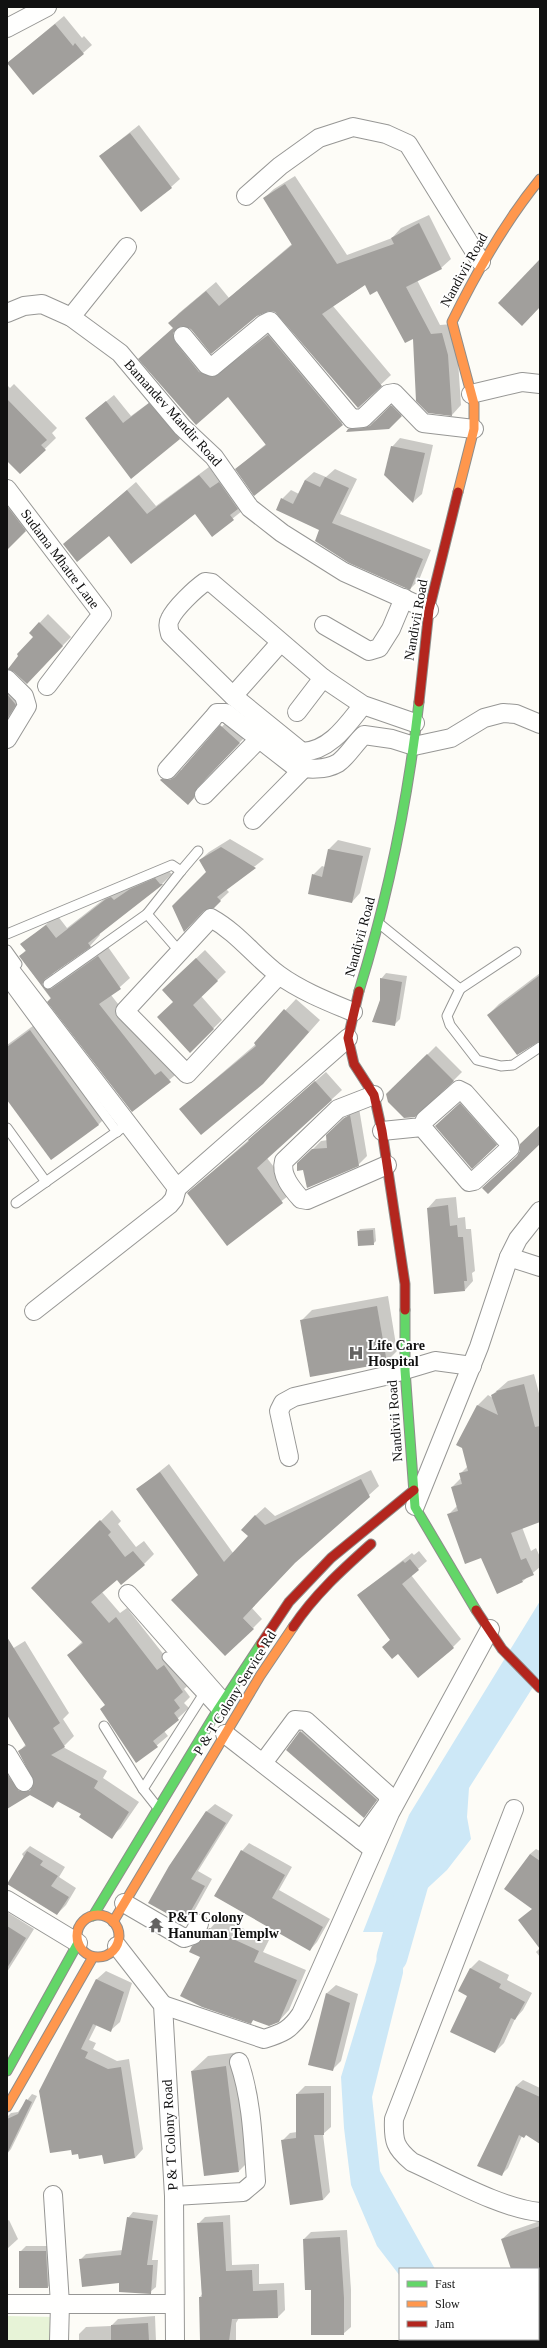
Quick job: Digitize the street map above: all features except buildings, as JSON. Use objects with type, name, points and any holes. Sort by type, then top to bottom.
[{"type":"street","points":[[7,28],[47,7]]},
{"type":"street","points":[[246,196],[280,166],[319,138],[354,128],[386,134],[408,144],[481,262]]},
{"type":"street","name":"Nandivii Road","points":[[540,179],[528,192],[481,262],[452,322],[474,404],[474,429],[429,610],[415,723],[414,746],[380,924],[353,1012],[348,1038],[354,1064],[374,1095],[382,1131],[406,1284],[405,1370],[412,1503],[470,1602],[490,1629],[502,1649],[540,1688]]},
{"type":"street","points":[[71,317],[127,247]]},
{"type":"street","name":"Bamandev Mandir Road","points":[[7,313],[24,306],[42,304],[71,317],[120,353],[182,427],[214,457],[250,508],[282,533],[344,572],[429,610]]},
{"type":"street","points":[[183,336],[207,365],[212,367],[264,324],[270,322],[352,419],[363,418],[388,394],[394,393],[423,423],[474,429]]},
{"type":"street","points":[[471,394],[522,382],[540,384]]},
{"type":"street","name":"Sudama Mhatre Lane","points":[[7,489],[102,614],[47,686]]},
{"type":"street","points":[[364,705],[337,737],[313,752],[302,752],[233,696],[170,634],[168,627],[169,619],[198,586],[205,582],[212,583],[280,643],[324,678],[364,705],[415,723]]},
{"type":"street","points":[[324,625],[369,651],[379,648],[391,629],[404,598]]},
{"type":"street","points":[[233,696],[280,643]]},
{"type":"street","points":[[297,712],[324,678]]},
{"type":"street","points":[[7,679],[24,696],[27,706],[7,739]]},
{"type":"street","points":[[167,770],[217,713],[226,713],[294,766],[303,769],[320,768],[335,764],[364,735],[372,734],[414,746],[451,738],[484,718],[503,713],[516,714],[540,724]]},
{"type":"street","points":[[337,737],[351,749]]},
{"type":"street","points":[[204,795],[259,739]]},
{"type":"street","points":[[253,820],[303,769]]},
{"type":"street","points":[[279,975],[186,1074],[125,1011],[211,918],[223,925],[245,942],[279,975],[321,998],[353,1012]]},
{"type":"street","points":[[12,965],[123,1128],[177,1188]]},
{"type":"street","points":[[34,1311],[169,1205],[174,1199],[177,1188],[348,1038]]},
{"type":"street","points":[[459,1090],[465,1093],[509,1143],[510,1148],[474,1181],[469,1182],[422,1127],[425,1120],[459,1090]]},
{"type":"street","points":[[374,1095],[338,1108],[284,1162],[283,1173],[297,1195],[301,1199],[307,1200],[387,1165]]},
{"type":"street","points":[[382,1131],[422,1127]]},
{"type":"street","points":[[7,2071],[78,1943],[78,1930],[81,1924],[93,1916],[220,1707],[289,1602],[331,1558],[412,1503],[472,1366],[509,1257],[518,1238],[540,1211]]},
{"type":"street","points":[[509,1257],[540,1267]]},
{"type":"street","points":[[289,1457],[279,1411],[283,1403],[294,1397],[405,1370],[435,1361],[472,1366]]},
{"type":"street","name":"P & T Colony Service Rd","points":[[113,1922],[229,1728],[308,1604],[332,1578],[379,1538]]},
{"type":"street","points":[[128,1594],[220,1707],[229,1728],[263,1763],[367,1845]]},
{"type":"street","points":[[367,1845],[407,1781],[490,1629]]},
{"type":"street","points":[[117,1946],[163,2005],[264,2039],[280,2034],[292,2027],[301,2014],[367,1845],[388,1803],[388,1795],[306,1721],[295,1720],[263,1763]]},
{"type":"street","points":[[7,1754],[24,1782]]},
{"type":"street","points":[[514,1809],[394,2119],[393,2138],[401,2153],[412,2162],[496,2199],[528,2211],[540,2212]]},
{"type":"street","points":[[7,1900],[78,1943],[82,1950],[94,1957],[107,1955],[117,1946],[119,1932],[113,1922],[106,1917],[93,1916]]},
{"type":"street","points":[[124,1903],[184,1938],[193,1935],[199,1924]]},
{"type":"street","points":[[7,2107],[94,1957]]},
{"type":"street","name":"P & T Colony Road","points":[[163,2005],[174,2196],[174,2341]]},
{"type":"street","points":[[174,2196],[243,2192],[256,2181],[252,2123],[245,2078],[239,2062]]},
{"type":"street","points":[[53,2195],[60,2304],[59,2341]]},
{"type":"street","points":[[7,2304],[174,2304]]},
{"type":"lane","points":[[48,984],[147,914],[180,871],[198,851]]},
{"type":"lane","points":[[7,934],[172,865],[180,871]]},
{"type":"lane","points":[[147,914],[180,952]]},
{"type":"lane","points":[[380,924],[460,989]]},
{"type":"lane","points":[[7,950],[12,965]]},
{"type":"lane","points":[[516,952],[460,989],[447,1016],[450,1025],[477,1060],[501,1066],[513,1065],[540,1047]]},
{"type":"lane","points":[[7,982],[123,1128],[16,1203]]},
{"type":"lane","points":[[7,1128],[46,1182]]},
{"type":"lane","points":[[167,1657],[204,1695],[220,1707]]},
{"type":"lane","points":[[143,1789],[204,1695]]},
{"type":"lane","points":[[104,1726],[143,1789],[158,1808]]},
{"type":"green space","points":[[7,2316],[55,2317],[54,2341],[7,2341]]},
{"type":"water","points":[[540,1601],[540,1676],[469,1788],[467,1817],[471,1839],[447,1870],[404,1910],[403,1973],[372,2097],[380,2171],[434,2268],[399,2268],[399,2275],[377,2246],[351,2185],[344,2128],[341,2077],[385,1932],[363,1932],[409,1815]]},
{"type":"waterway","points":[[392,1957],[418,1866]]},
{"type":"traffic: fast","points":[[359,991],[379,920],[396,848],[409,775],[419,702]]},
{"type":"traffic: fast","points":[[405,1310],[405,1370],[415,1507],[476,1610]]},
{"type":"traffic: fast","points":[[93,1916],[217,1711],[261,1644]]},
{"type":"traffic: fast","points":[[7,2071],[78,1943]]},
{"type":"traffic: slow","points":[[458,492],[474,429],[474,404],[452,322],[471,284],[503,230],[540,179]]},
{"type":"traffic: slow","points":[[113,1922],[260,1676],[293,1627]]},
{"type":"traffic: slow","points":[[98,1915],[113,1921],[119,1936],[113,1951],[98,1957],[83,1951],[77,1936],[83,1921],[98,1915]]},
{"type":"traffic: slow","points":[[7,2107],[93,1957]]},
{"type":"traffic: jam","points":[[419,702],[429,610],[458,492]]},
{"type":"traffic: jam","points":[[359,991],[348,1038],[354,1064],[374,1095],[382,1131],[405,1284],[405,1310]]},
{"type":"traffic: jam","points":[[261,1644],[289,1602],[331,1558],[414,1490]]},
{"type":"traffic: jam","points":[[293,1627],[320,1593],[339,1573],[371,1544]]},
{"type":"traffic: jam","points":[[476,1610],[502,1649],[540,1688]]},
{"type":"place","name":"Life Care Hospital","points":[[356,1353]]},
{"type":"place","name":"P&T Colony Hanuman Templw","points":[[156,1925]]}]
